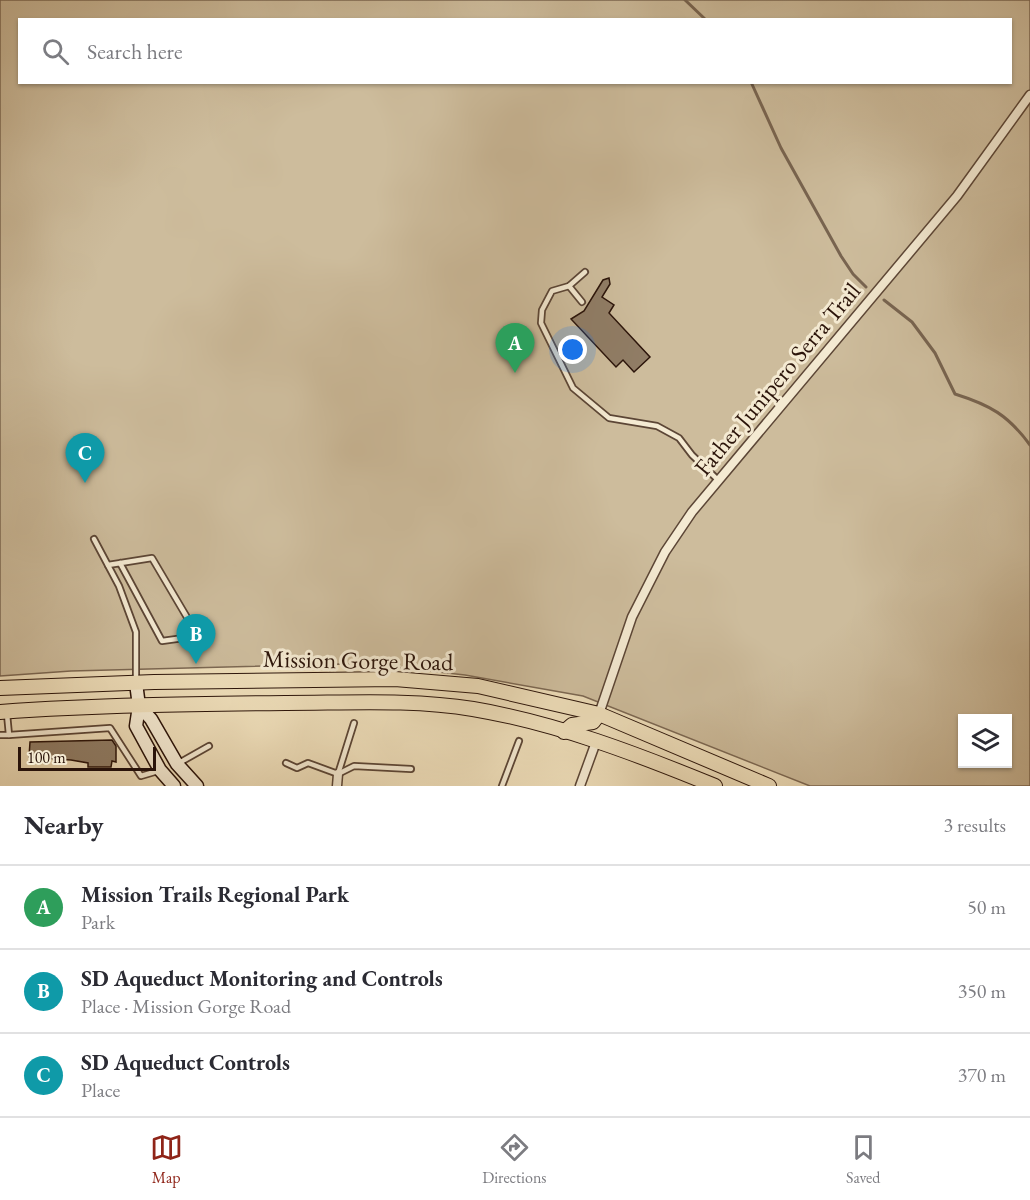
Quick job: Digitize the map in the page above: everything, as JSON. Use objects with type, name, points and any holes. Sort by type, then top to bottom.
[{"type":"main road","name":"Mission Gorge Road","points":[[0,688],[136,683],[395,679],[478,686],[599,714],[769,786]]},
{"type":"main road","points":[[136,683],[140,706],[136,726],[160,770],[174,786]]},
{"type":"main road","name":"Mission Gorge Road","points":[[4,712],[140,706],[395,702],[472,709],[564,732],[650,759],[715,786]]},
{"type":"main road","points":[[140,706],[151,719],[177,764],[197,786]]},
{"type":"main road","points":[[564,732],[572,725],[593,722],[599,714]]},
{"type":"street","name":"Father Junipero Serra Trail","points":[[599,714],[632,617],[665,552],[718,480],[957,196],[1030,95]]},
{"type":"street","points":[[580,786],[596,742]]},
{"type":"street","points":[[337,786],[338,774]]},
{"type":"lane","points":[[585,272],[568,286],[552,291],[542,310],[541,323],[573,388],[609,418],[657,426],[679,438],[692,455],[718,480]]},
{"type":"lane","points":[[568,286],[582,302]]},
{"type":"lane","points":[[94,539],[119,586],[136,632],[136,683]]},
{"type":"lane","points":[[108,565],[120,563],[152,558],[198,636],[162,641],[120,563]]},
{"type":"lane","points":[[4,712],[9,735]]},
{"type":"lane","points":[[338,774],[354,723]]},
{"type":"lane","points":[[0,735],[110,728],[141,776],[160,770]]},
{"type":"lane","points":[[502,786],[519,741]]},
{"type":"lane","points":[[177,764],[209,746]]},
{"type":"lane","points":[[286,763],[297,768],[308,763],[338,774],[354,766],[411,769]]},
{"type":"shaded area","points":[[0,0],[1030,0],[1030,786],[810,786],[583,696],[465,675],[341,664],[71,671],[0,676]]},
{"type":"building","points":[[609,278],[610,284],[602,297],[614,305],[609,313],[650,357],[634,372],[623,360],[616,367],[571,319],[584,311],[603,280]]},
{"type":"building","points":[[112,740],[116,746],[116,762],[112,761],[111,767],[88,767],[88,763],[71,760],[29,757],[30,742]]},
{"type":"waterway","points":[[685,0],[704,18]]},
{"type":"waterway","points":[[752,84],[781,148],[841,256],[853,274],[866,287]]},
{"type":"waterway","points":[[884,300],[912,322],[935,353],[955,394],[997,412],[1014,426],[1030,445]]},
{"type":"place","name":"Mission Trails Regional Park","points":[[515,373]]},
{"type":"place","name":"SD Aqueduct Controls","points":[[85,483]]},
{"type":"place","name":"SD Aqueduct Monitoring and Controls","points":[[196,664]]}]
